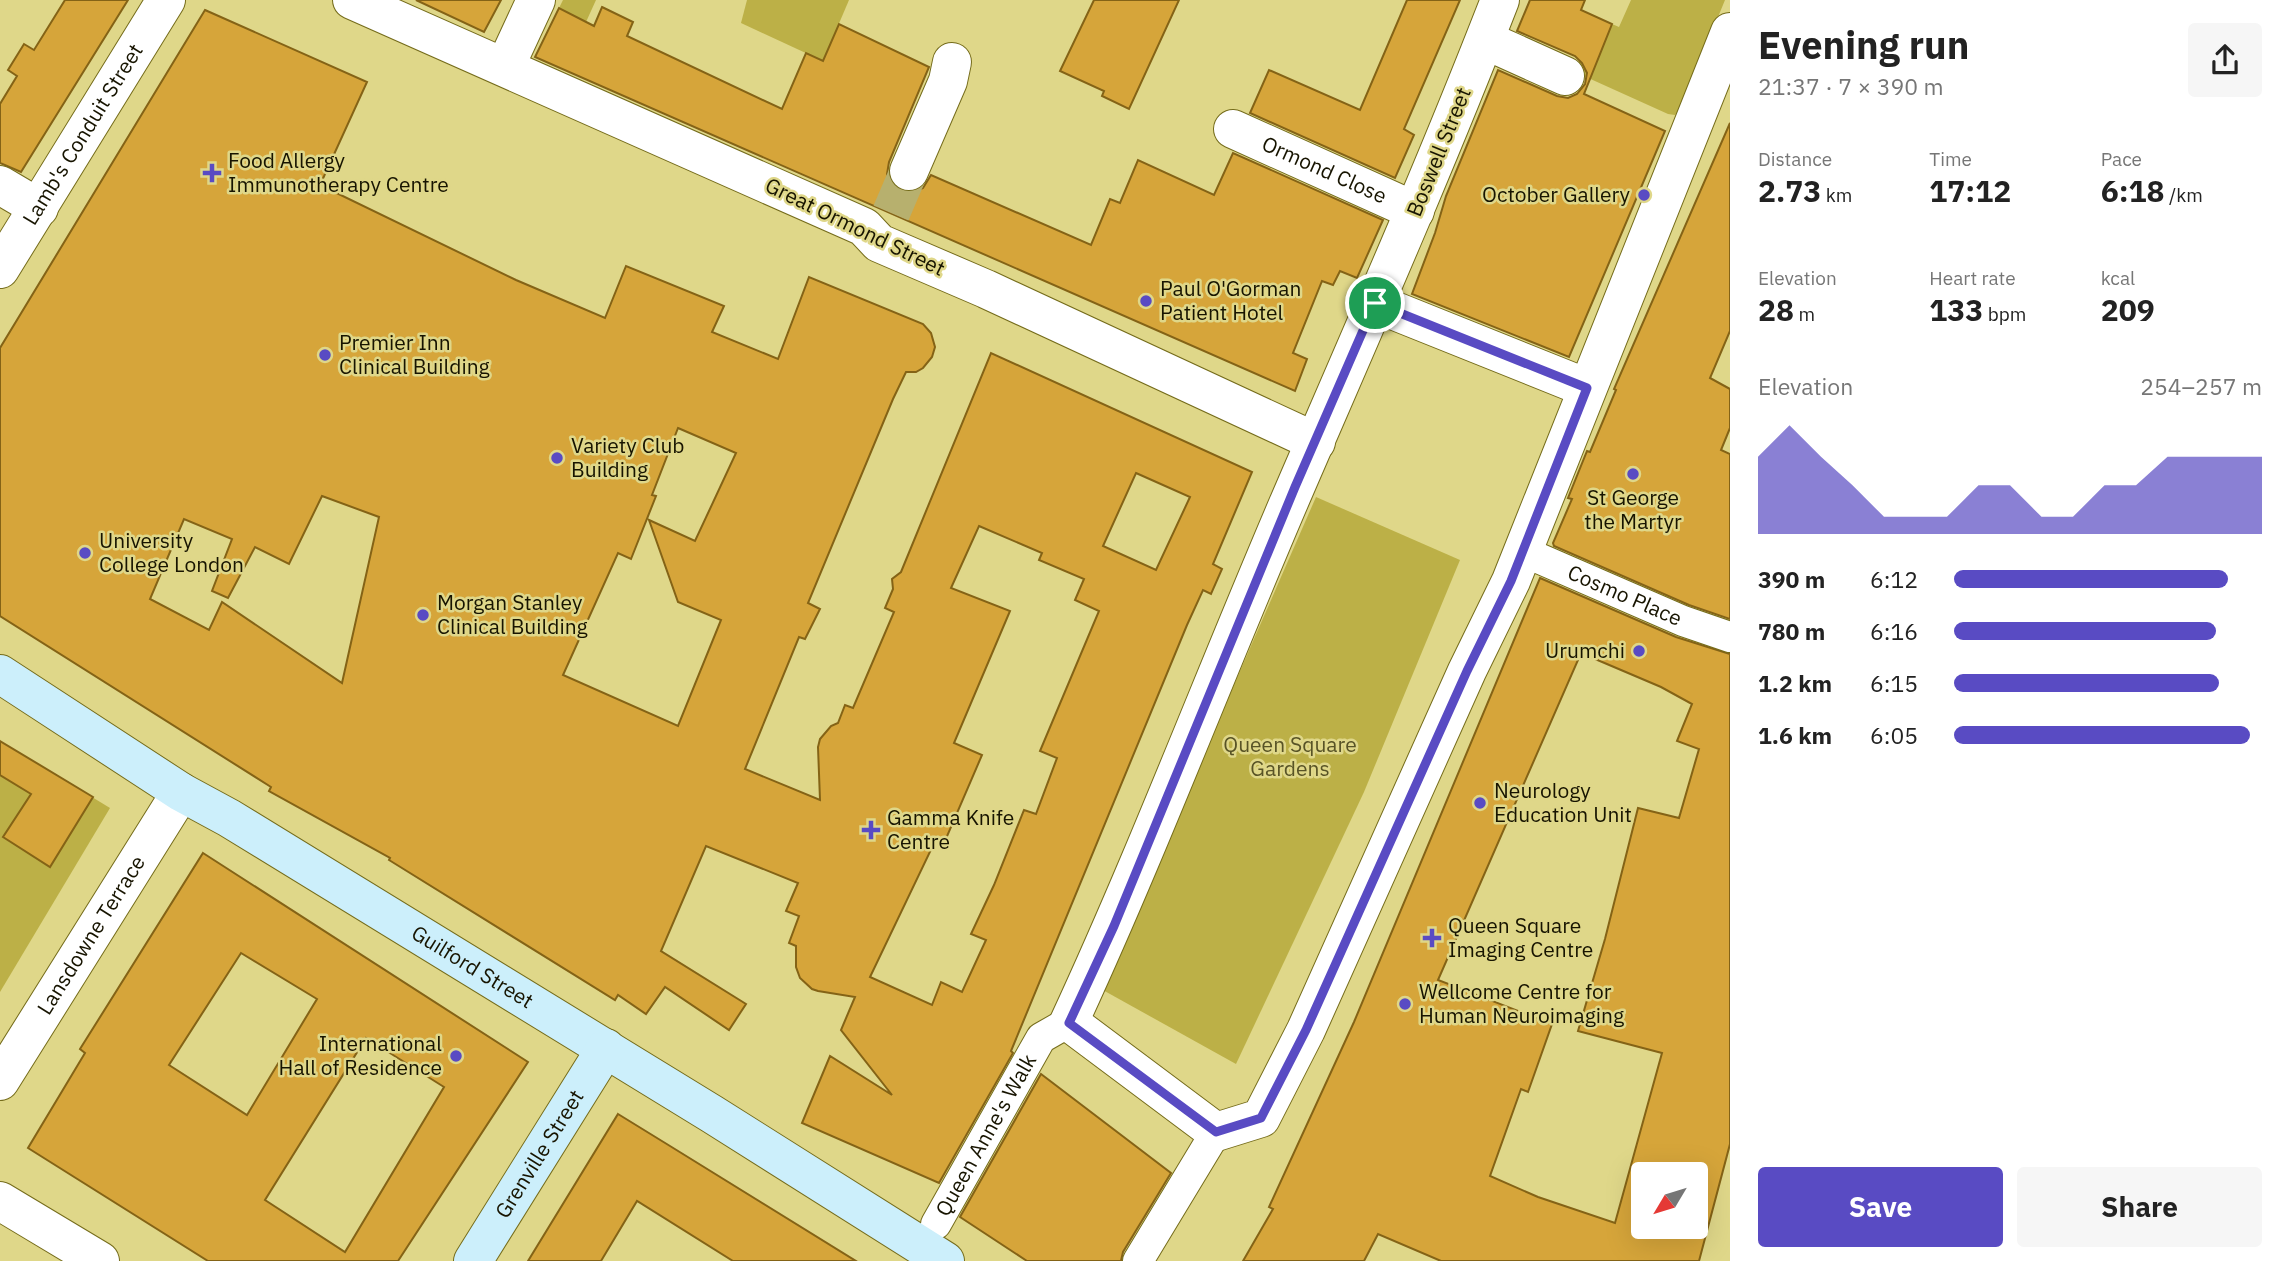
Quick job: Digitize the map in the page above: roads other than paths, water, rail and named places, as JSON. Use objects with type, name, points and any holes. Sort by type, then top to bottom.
[{"type":"main road","name":"Guilford Street","points":[[0,674],[181,792],[229,818],[606,1048],[945,1261]]},
{"type":"main road","name":"Grenville Street","points":[[473,1261],[606,1048]]},
{"type":"street","name":"Lamb's Conduit Street","points":[[0,269],[166,0]]},
{"type":"street","name":"Great Ormond Street","points":[[352,0],[864,227],[885,228],[986,289],[1316,442]]},
{"type":"street","points":[[505,67],[536,0]]},
{"type":"street","name":"Boswell Street","points":[[1069,1023],[1114,926],[1295,487],[1415,211],[1500,0]]},
{"type":"street","points":[[1138,1261],[1216,1132],[1261,1118],[1306,1030],[1467,671],[1511,581],[1730,32]]},
{"type":"street","points":[[1485,40],[1565,76]]},
{"type":"street","points":[[909,171],[948,81],[952,62]]},
{"type":"street","name":"Ormond Close","points":[[1233,129],[1415,211]]},
{"type":"street","points":[[0,185],[39,208]]},
{"type":"street","points":[[1375,303],[1587,388]]},
{"type":"street","name":"Cosmo Place","points":[[1522,551],[1683,621],[1730,637]]},
{"type":"street","name":"Lansdowne Terrace","points":[[0,1081],[181,792]]},
{"type":"street","points":[[1069,1023],[1216,1132]]},
{"type":"street","name":"Queen Anne's Walk","points":[[936,1224],[1041,1038],[1069,1023]]},
{"type":"street","points":[[0,1201],[100,1261]]},
{"type":"tunnel","points":[[891,213],[909,171]]},
{"type":"place","name":"Food Allergy Immunotherapy Centre","points":[[212,173]]},
{"type":"place","name":"October Gallery","points":[[1644,195]]},
{"type":"place","name":"Paul O'Gorman Patient Hotel","points":[[1146,301]]},
{"type":"place","name":"Premier Inn Clinical Building","points":[[325,355]]},
{"type":"place","name":"Variety Club Building","points":[[557,458]]},
{"type":"place","name":"St George the Martyr","points":[[1633,474]]},
{"type":"place","name":"University College London","points":[[85,553]]},
{"type":"place","name":"Morgan Stanley Clinical Building","points":[[423,615]]},
{"type":"place","name":"Urumchi","points":[[1639,651]]},
{"type":"place","name":"Neurology Education Unit","points":[[1480,803]]},
{"type":"place","name":"Gamma Knife Centre","points":[[871,830]]},
{"type":"place","name":"Queen Square Imaging Centre","points":[[1432,938]]},
{"type":"place","name":"Wellcome Centre for Human Neuroimaging","points":[[1405,1004]]},
{"type":"place","name":"International Hall of Residence","points":[[456,1056]]},
{"type":"park label","name":"Queen Square Gardens","points":[[1290,757]]}]
